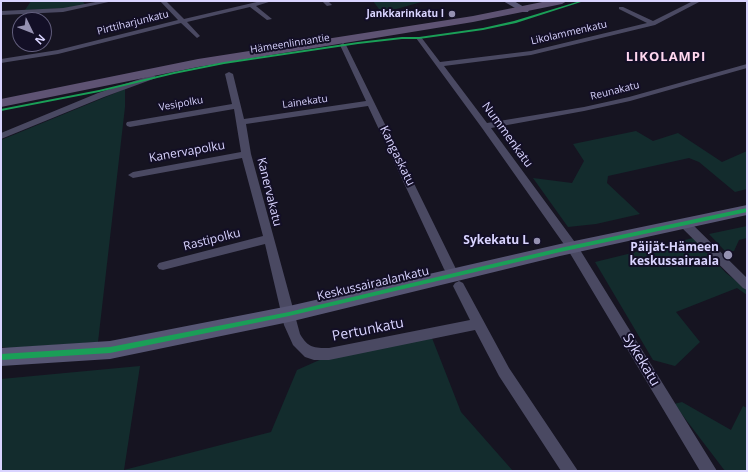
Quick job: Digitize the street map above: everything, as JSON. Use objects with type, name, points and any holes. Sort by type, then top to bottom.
[{"type":"main road","name":"Hämeenlinnantie","points":[[1,96],[261,46],[460,16],[538,1]]},
{"type":"main road","name":"Hämeenlinnantie","points":[[1,103],[262,52],[512,6],[562,1]]},
{"type":"street","points":[[1,13],[63,10],[110,1]]},
{"type":"street","points":[[163,1],[197,36]]},
{"type":"street","name":"Pirttiharjunkatu","points":[[1,61],[28,58],[269,1]]},
{"type":"street","name":"Likolammenkatu","points":[[439,64],[531,53],[653,24],[698,1]]},
{"type":"street","points":[[251,5],[269,19]]},
{"type":"street","points":[[621,8],[653,24]]},
{"type":"street","name":"Nummenkatu","points":[[418,38],[485,126],[573,248]]},
{"type":"street","name":"Kangaskatu","points":[[343,45],[450,268]]},
{"type":"street","name":"Reunakatu","points":[[485,126],[584,110],[630,99],[747,66]]},
{"type":"street","name":"Kanervakatu","points":[[229,74],[241,122],[246,154],[289,314]]},
{"type":"street","points":[[1,136],[101,95],[152,78]]},
{"type":"street","name":"Lainekatu","points":[[241,122],[372,103]]},
{"type":"street","name":"Vesipolku","points":[[130,124],[236,106]]},
{"type":"street","name":"Kanervapolku","points":[[133,175],[246,154]]},
{"type":"street","name":"Keskussairaalankatu","points":[[1,357],[110,350],[289,314],[573,248],[747,210]]},
{"type":"street","points":[[685,224],[712,253],[747,285]]},
{"type":"street","name":"Rastipolku","points":[[163,266],[268,239]]},
{"type":"street","name":"Sykekatu","points":[[573,248],[709,471]]},
{"type":"street","points":[[459,286],[504,372],[570,471]]},
{"type":"street","name":"Pertunkatu","points":[[289,314],[290,326],[298,343],[310,354],[329,354],[478,324]]},
{"type":"green space","points":[[31,1],[82,1],[86,5],[25,10]]},
{"type":"green space","points":[[373,1],[425,1],[382,13]]},
{"type":"green space","points":[[125,89],[125,107],[98,342],[10,348],[1,347],[1,140]]},
{"type":"green space","points":[[636,131],[653,141],[678,133],[722,162],[747,151],[747,189],[735,192],[699,162],[689,158],[608,176],[607,183],[640,214],[596,224],[568,227],[533,178],[572,183],[584,161],[573,144]]},
{"type":"green space","points":[[747,226],[747,238],[739,240],[734,251],[725,251],[709,234]]},
{"type":"green space","points":[[693,238],[726,273],[747,289],[747,295],[737,288],[676,312],[700,342],[675,366],[653,360],[595,262]]},
{"type":"green space","points":[[432,338],[461,412],[513,471],[1,471],[1,379],[140,366],[124,470],[271,432],[297,370],[324,358]]},
{"type":"green space","points":[[682,402],[731,430],[743,406],[747,408],[747,471],[725,471],[674,404]]},
{"type":"cycle path","points":[[1,110],[99,91],[224,63],[358,43],[402,38],[419,38],[483,29],[515,22],[583,1]]},
{"type":"cycle path","points":[[1,357],[110,350],[289,314],[560,250],[747,210]]},
{"type":"place","name":"Jankkarinkatu I","points":[[452,14]]},
{"type":"place","name":"Sykekatu L","points":[[537,241]]},
{"type":"place","name":"Päijät-Hämeen keskussairaala","points":[[728,255]]},
{"type":"district","name":"LIKOLAMPI","points":[[666,57]]}]
